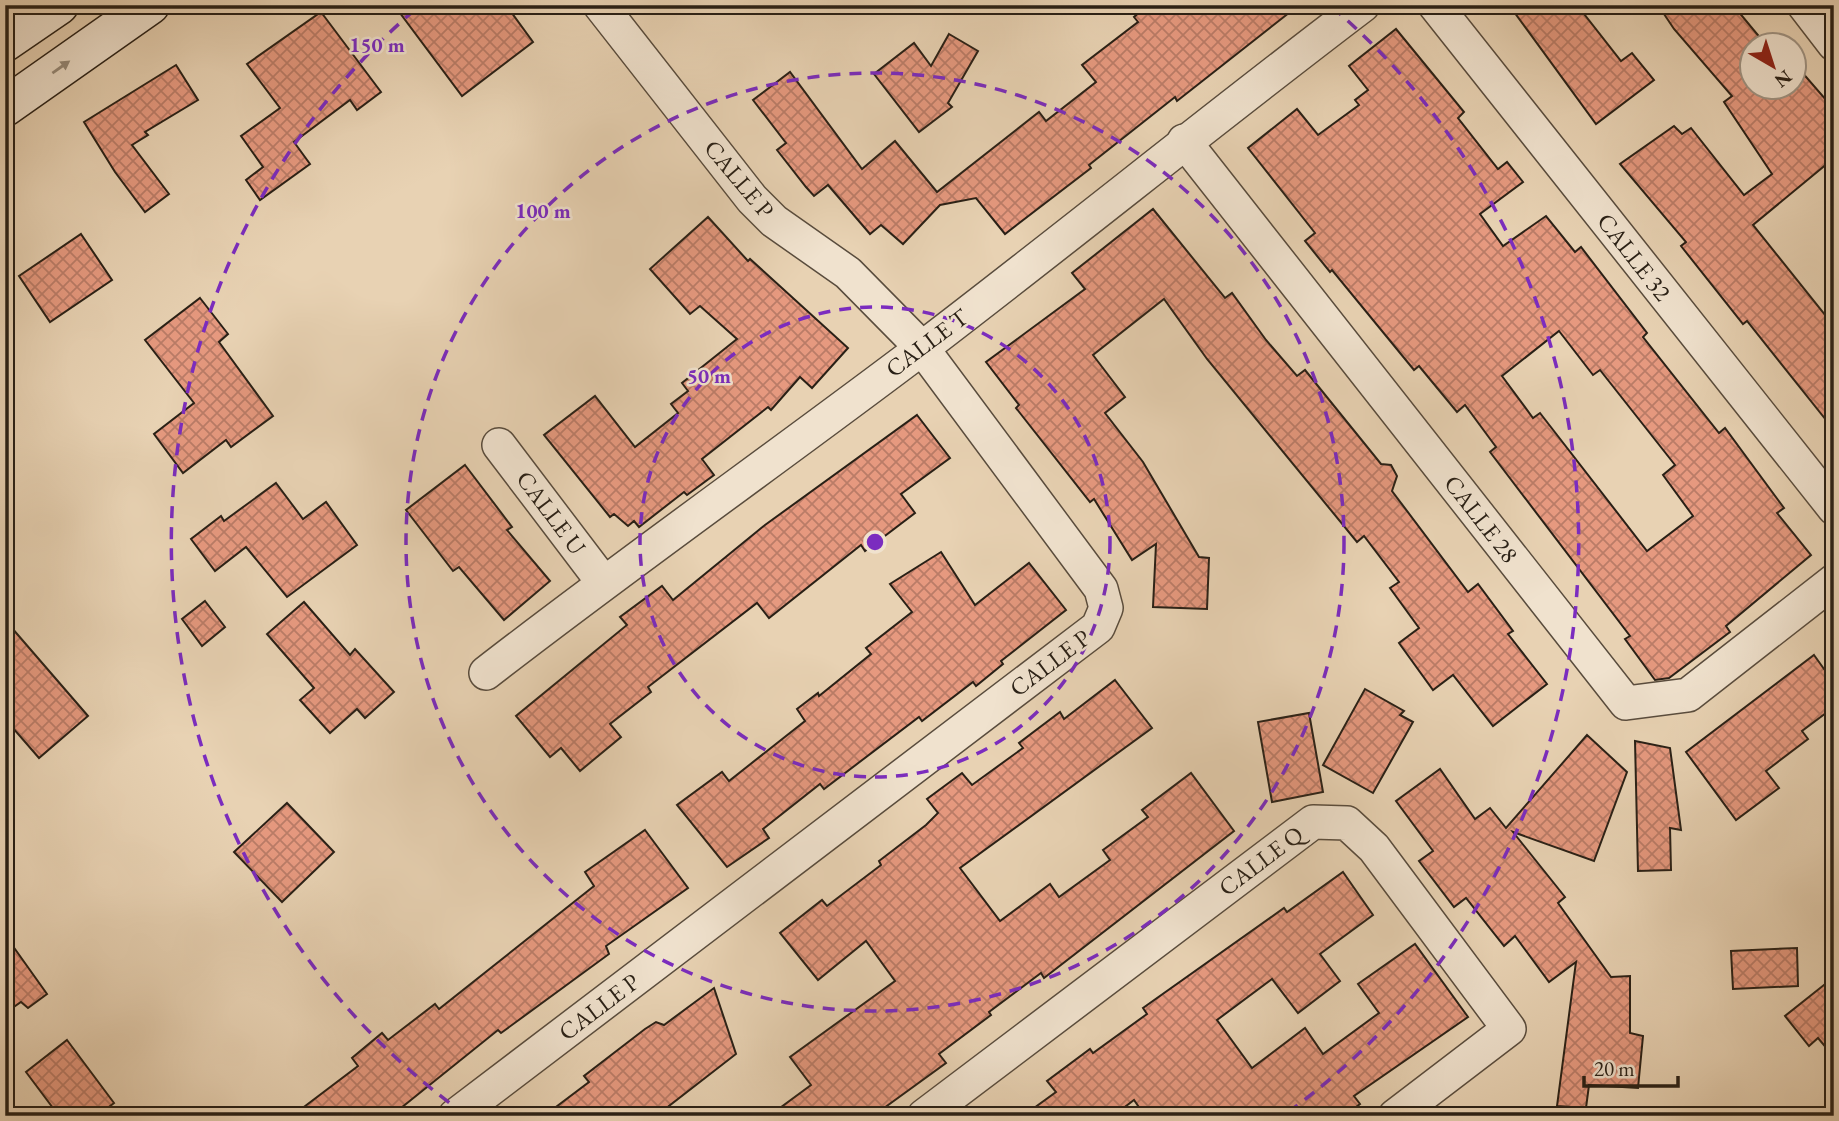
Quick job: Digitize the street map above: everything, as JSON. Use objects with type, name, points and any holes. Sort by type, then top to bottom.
[{"type":"street","points":[[5,42],[59,5]]},
{"type":"street","points":[[5,107],[150,5]]},
{"type":"street","name":"CALLE P","points":[[455,1116],[1098,627],[1106,608],[1101,589],[922,348],[848,273],[774,221],[752,199],[600,5]]},
{"type":"street","name":"CALLE T","points":[[485,673],[603,582],[922,348],[1184,141],[1363,5]]},
{"type":"street","name":"CALLE 32","points":[[1435,5],[1834,508]]},
{"type":"street","points":[[1804,5],[1834,44]]},
{"type":"street","name":"CALLE 28","points":[[1184,141],[1626,703],[1688,695],[1834,581]]},
{"type":"street","name":"CALLE U","points":[[499,445],[603,582]]},
{"type":"street","name":"CALLE Q","points":[[925,1116],[1313,822],[1347,823],[1374,848],[1509,1029],[1395,1116]]},
{"type":"building","points":[[394,5],[506,5],[533,42],[462,96]]},
{"type":"building","points":[[1148,5],[1299,5],[1177,101],[1175,97],[1089,165],[1091,168],[1005,234],[976,198],[940,205],[903,244],[881,225],[870,234],[828,185],[814,196],[806,187],[777,150],[786,143],[753,100],[790,72],[862,169],[895,141],[937,192],[1039,112],[1046,121],[1096,82],[1082,65],[1138,22],[1134,17]]},
{"type":"building","points":[[1509,5],[1577,5],[1621,61],[1632,53],[1654,80],[1596,124]]},
{"type":"building","points":[[1658,5],[1733,5],[1755,32],[1738,32],[1738,102],[1808,102],[1808,79],[1834,109],[1834,158],[1753,225],[1834,326],[1834,430],[1747,321],[1743,324],[1681,246],[1686,242],[1620,164],[1674,126],[1682,134],[1691,128],[1744,195],[1772,174],[1724,102],[1732,96],[1674,29]]},
{"type":"building","points":[[321,12],[381,92],[357,110],[350,100],[294,142],[310,164],[260,200],[246,180],[263,167],[241,136],[280,108],[247,64]]},
{"type":"building","points":[[1396,29],[1464,112],[1458,118],[1498,169],[1507,162],[1523,182],[1480,214],[1503,246],[1546,216],[1575,252],[1581,247],[1647,333],[1643,337],[1719,433],[1725,428],[1784,508],[1777,513],[1811,555],[1726,626],[1730,632],[1669,678],[1655,680],[1625,639],[1630,636],[1490,452],[1496,447],[1465,405],[1457,412],[1419,366],[1414,370],[1305,241],[1315,233],[1248,148],[1297,109],[1318,135],[1359,105],[1355,100],[1368,90],[1349,66]],"holes":[[[1559,331],[1593,375],[1600,370],[1675,465],[1663,475],[1693,516],[1647,551],[1540,413],[1533,418],[1502,376]]]},
{"type":"building","points":[[949,34],[978,51],[948,103],[952,107],[919,132],[874,74],[914,43],[931,66]]},
{"type":"building","points":[[176,65],[198,100],[145,132],[148,135],[132,145],[169,194],[145,212],[115,172],[84,122]]},
{"type":"building","points":[[1153,209],[1225,298],[1232,293],[1266,340],[1297,376],[1305,370],[1381,464],[1391,465],[1397,476],[1392,491],[1468,592],[1478,584],[1513,631],[1508,634],[1547,684],[1493,726],[1453,675],[1433,690],[1399,643],[1419,628],[1390,588],[1399,582],[1364,536],[1357,542],[1207,359],[1164,299],[1093,355],[1125,397],[1105,413],[1143,462],[1199,557],[1209,558],[1207,609],[1153,607],[1156,544],[1132,560],[1094,499],[1090,502],[1016,408],[1019,405],[986,362],[1085,289],[1072,273]]},
{"type":"building","points":[[708,217],[748,261],[750,259],[848,348],[812,388],[800,377],[771,410],[768,407],[702,459],[714,475],[687,495],[684,492],[639,527],[634,521],[628,526],[614,514],[610,517],[544,435],[595,396],[635,447],[678,413],[671,404],[688,391],[682,383],[737,339],[700,306],[690,314],[650,269]]},
{"type":"building","points":[[81,234],[112,280],[50,322],[19,276]]},
{"type":"building","points":[[200,298],[228,334],[219,342],[273,416],[231,447],[226,440],[183,473],[154,434],[194,403],[145,340]]},
{"type":"building","points":[[917,415],[950,458],[901,494],[915,513],[865,551],[861,545],[769,618],[757,603],[648,687],[651,692],[610,724],[621,737],[580,771],[561,748],[550,757],[516,716],[627,625],[620,617],[662,586],[673,600],[765,525]]},
{"type":"building","points":[[465,465],[512,527],[507,530],[550,581],[504,620],[459,567],[453,571],[406,510]]},
{"type":"building","points":[[276,483],[303,519],[326,502],[357,545],[287,597],[246,547],[215,571],[191,539],[221,516],[224,521]]},
{"type":"building","points":[[941,552],[975,605],[1029,563],[1066,610],[1001,661],[1003,664],[976,686],[973,682],[922,721],[919,717],[824,789],[820,784],[763,829],[769,838],[727,867],[677,805],[722,772],[729,781],[805,721],[797,709],[818,693],[819,696],[871,654],[866,648],[912,612],[890,584]]},
{"type":"building","points":[[205,601],[225,627],[202,646],[182,619]]},
{"type":"building","points":[[304,602],[350,655],[355,649],[394,692],[365,718],[357,709],[330,733],[300,700],[314,688],[267,634]]},
{"type":"building","points":[[5,620],[88,716],[39,758],[5,719]]},
{"type":"building","points":[[1814,655],[1834,683],[1834,707],[1802,731],[1808,739],[1766,771],[1779,788],[1736,820],[1686,752]]},
{"type":"building","points":[[1115,680],[1152,728],[960,868],[1000,921],[1050,884],[1059,897],[1110,860],[1103,850],[1148,817],[1142,810],[1191,773],[1234,831],[1044,978],[1041,973],[989,1012],[991,1015],[939,1054],[946,1063],[873,1116],[769,1116],[811,1085],[790,1057],[895,981],[866,941],[818,980],[780,933],[822,900],[827,906],[881,865],[879,861],[926,825],[938,813],[927,799],[962,773],[972,785],[1023,748],[1019,743],[1060,712],[1064,719]]},
{"type":"building","points":[[1365,689],[1404,711],[1400,715],[1413,722],[1373,793],[1323,765]]},
{"type":"building","points":[[1309,713],[1323,792],[1272,802],[1258,722]]},
{"type":"building","points":[[1587,735],[1627,772],[1594,861],[1513,832],[1565,897],[1558,903],[1611,977],[1630,976],[1630,1033],[1643,1036],[1638,1088],[1589,1085],[1586,1108],[1557,1106],[1576,962],[1549,982],[1515,936],[1504,946],[1466,898],[1454,907],[1419,861],[1433,851],[1396,801],[1440,769],[1475,819],[1490,808],[1506,828]]},
{"type":"building","points":[[1635,741],[1670,748],[1681,830],[1670,828],[1671,870],[1638,871]]},
{"type":"building","points":[[287,803],[334,852],[282,902],[234,852]]},
{"type":"building","points":[[645,830],[688,888],[606,946],[609,954],[501,1033],[498,1030],[391,1116],[292,1116],[358,1066],[352,1058],[382,1033],[388,1040],[435,1004],[439,1009],[594,886],[585,872]]},
{"type":"building","points":[[1343,872],[1373,915],[1320,954],[1340,981],[1298,1013],[1272,979],[1217,1020],[1252,1068],[1305,1028],[1323,1054],[1379,1013],[1358,984],[1415,944],[1468,1017],[1354,1096],[1360,1104],[1344,1116],[1145,1116],[1134,1100],[1113,1116],[1023,1116],[1056,1092],[1047,1081],[1090,1049],[1093,1053],[1147,1014],[1143,1008],[1284,908],[1287,912]]},
{"type":"building","points":[[5,935],[47,994],[28,1008],[21,1002],[5,1013]]},
{"type":"building","points":[[1797,948],[1798,986],[1733,989],[1731,951]]},
{"type":"building","points":[[1834,977],[1834,1057],[1818,1038],[1809,1046],[1785,1016]]},
{"type":"building","points":[[714,988],[736,1054],[669,1106],[677,1116],[544,1116],[589,1082],[584,1076],[645,1029],[656,1022],[664,1025]]},
{"type":"building","points":[[67,1040],[114,1103],[97,1116],[59,1116],[26,1072]]}]
